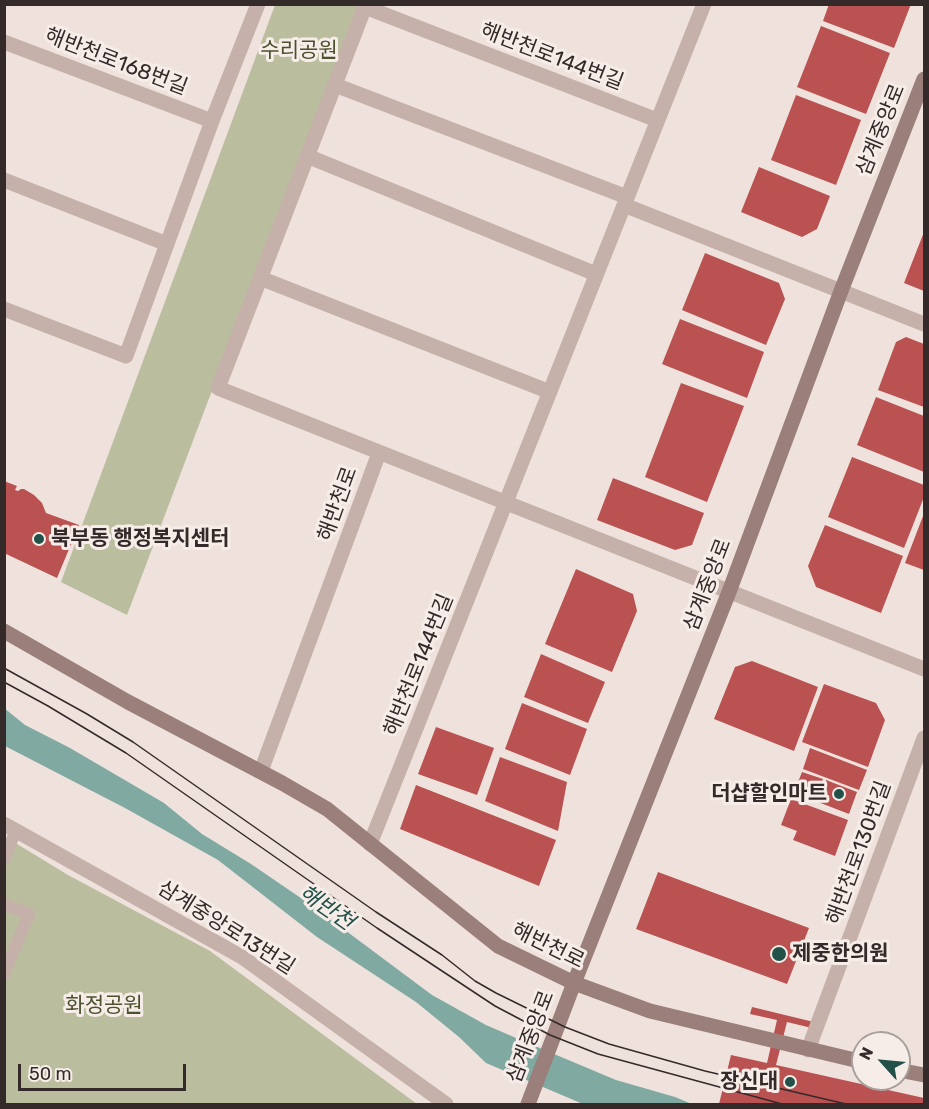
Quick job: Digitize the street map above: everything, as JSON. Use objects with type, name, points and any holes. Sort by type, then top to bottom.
[{"type":"main road","name":"삼계중앙로","points":[[528,1104],[729,592],[841,291],[924,79]]},
{"type":"main road","name":"해반천로","points":[[4,631],[128,702],[261,771],[327,809],[498,946],[574,983],[650,1011],[851,1059]]},
{"type":"street","points":[[4,309],[126,356],[212,121],[258,4]]},
{"type":"street","name":"해반천로144번길","points":[[370,844],[704,4]]},
{"type":"street","points":[[365,6],[218,388],[924,669]]},
{"type":"street","name":"해반천로144번길","points":[[365,6],[657,120]]},
{"type":"street","name":"해반천로168번길","points":[[4,42],[212,121]]},
{"type":"street","points":[[335,85],[626,201],[924,324]]},
{"type":"street","points":[[308,156],[596,274]]},
{"type":"street","points":[[4,180],[167,244]]},
{"type":"street","points":[[260,278],[550,392]]},
{"type":"street","name":"해반천로","points":[[261,771],[379,453]]},
{"type":"street","name":"해반천로130번길","points":[[808,1050],[924,738]]},
{"type":"street","name":"삼계중앙로13번길","points":[[10,827],[242,957],[446,1104]]},
{"type":"lane","points":[[4,860],[10,827]]},
{"type":"lane","points":[[4,904],[29,914],[4,974]]},
{"type":"green space","name":"수리공원","points":[[275,5],[358,5],[127,615],[61,582]]},
{"type":"green space","name":"화정공원","points":[[4,836],[68,875],[210,951],[417,1104],[5,1104]]},
{"type":"water","name":"해반천","points":[[4,708],[25,725],[70,748],[164,803],[202,834],[314,907],[432,995],[486,1025],[616,1080],[692,1104],[583,1104],[486,1063],[459,1037],[416,1002],[317,937],[218,860],[125,808],[5,746]]},
{"type":"building","points":[[829,4],[911,4],[894,48],[823,21]]},
{"type":"building","points":[[821,26],[890,53],[866,114],[797,87]]},
{"type":"building","points":[[796,95],[861,120],[836,185],[771,160]]},
{"type":"building","points":[[759,167],[830,196],[817,229],[802,237],[741,212]]},
{"type":"building","points":[[924,232],[924,291],[904,283]]},
{"type":"building","points":[[705,253],[779,283],[785,299],[766,345],[682,310]]},
{"type":"building","points":[[680,319],[764,352],[747,398],[662,364]]},
{"type":"building","points":[[906,337],[924,344],[924,407],[878,390],[896,342]]},
{"type":"building","points":[[681,383],[744,406],[707,502],[645,477]]},
{"type":"building","points":[[876,397],[924,416],[924,472],[857,445]]},
{"type":"building","points":[[852,457],[924,485],[924,497],[904,548],[828,517]]},
{"type":"building","points":[[613,478],[704,513],[692,545],[675,550],[597,520]]},
{"type":"building","name":"북부동 행정복지센터","points":[[4,481],[17,486],[15,490],[24,489],[34,495],[42,503],[46,513],[79,525],[57,578],[4,553]]},
{"type":"building","points":[[924,517],[924,570],[905,563]]},
{"type":"building","points":[[825,525],[903,556],[881,613],[816,587],[808,566]]},
{"type":"building","points":[[576,569],[633,594],[637,611],[612,672],[545,644]]},
{"type":"building","points":[[541,654],[605,682],[588,723],[524,697]]},
{"type":"building","points":[[752,661],[818,687],[794,751],[714,719],[735,667]]},
{"type":"building","points":[[824,684],[876,703],[885,720],[868,767],[802,742]]},
{"type":"building","points":[[522,703],[587,729],[570,775],[505,749]]},
{"type":"building","points":[[436,727],[494,748],[477,795],[418,774]]},
{"type":"building","points":[[810,748],[867,770],[859,790],[803,769]]},
{"type":"building","points":[[500,757],[567,782],[558,831],[485,801]]},
{"type":"building","points":[[802,772],[823,779],[815,802],[793,795]]},
{"type":"building","points":[[826,780],[857,792],[849,814],[818,802]]},
{"type":"building","points":[[416,785],[556,840],[539,886],[400,829]]},
{"type":"building","points":[[791,799],[848,820],[835,856],[793,840],[797,831],[781,825]]},
{"type":"building","points":[[658,872],[809,928],[787,984],[636,929]]},
{"type":"building","name":"장신대","points":[[752,1007],[822,1024],[820,1030],[787,1022],[776,1065],[851,1082],[851,1091],[893,1091],[924,1098],[923,1104],[719,1104],[731,1055],[767,1063],[777,1020],[750,1014]]},
{"type":"tram line","points":[[4,668],[133,742],[376,912],[442,955],[475,981],[496,993],[565,1027],[609,1044],[705,1071],[846,1104]]},
{"type":"tram line","points":[[4,682],[126,753],[377,928],[495,1006],[550,1035],[598,1054],[782,1104]]},
{"type":"place","name":"북부동 행정복지센터","points":[[39,539]]},
{"type":"place","name":"더샵할인마트","points":[[839,794]]},
{"type":"place","name":"제중한의원","points":[[779,954]]},
{"type":"place","name":"장신대","points":[[790,1082]]}]
